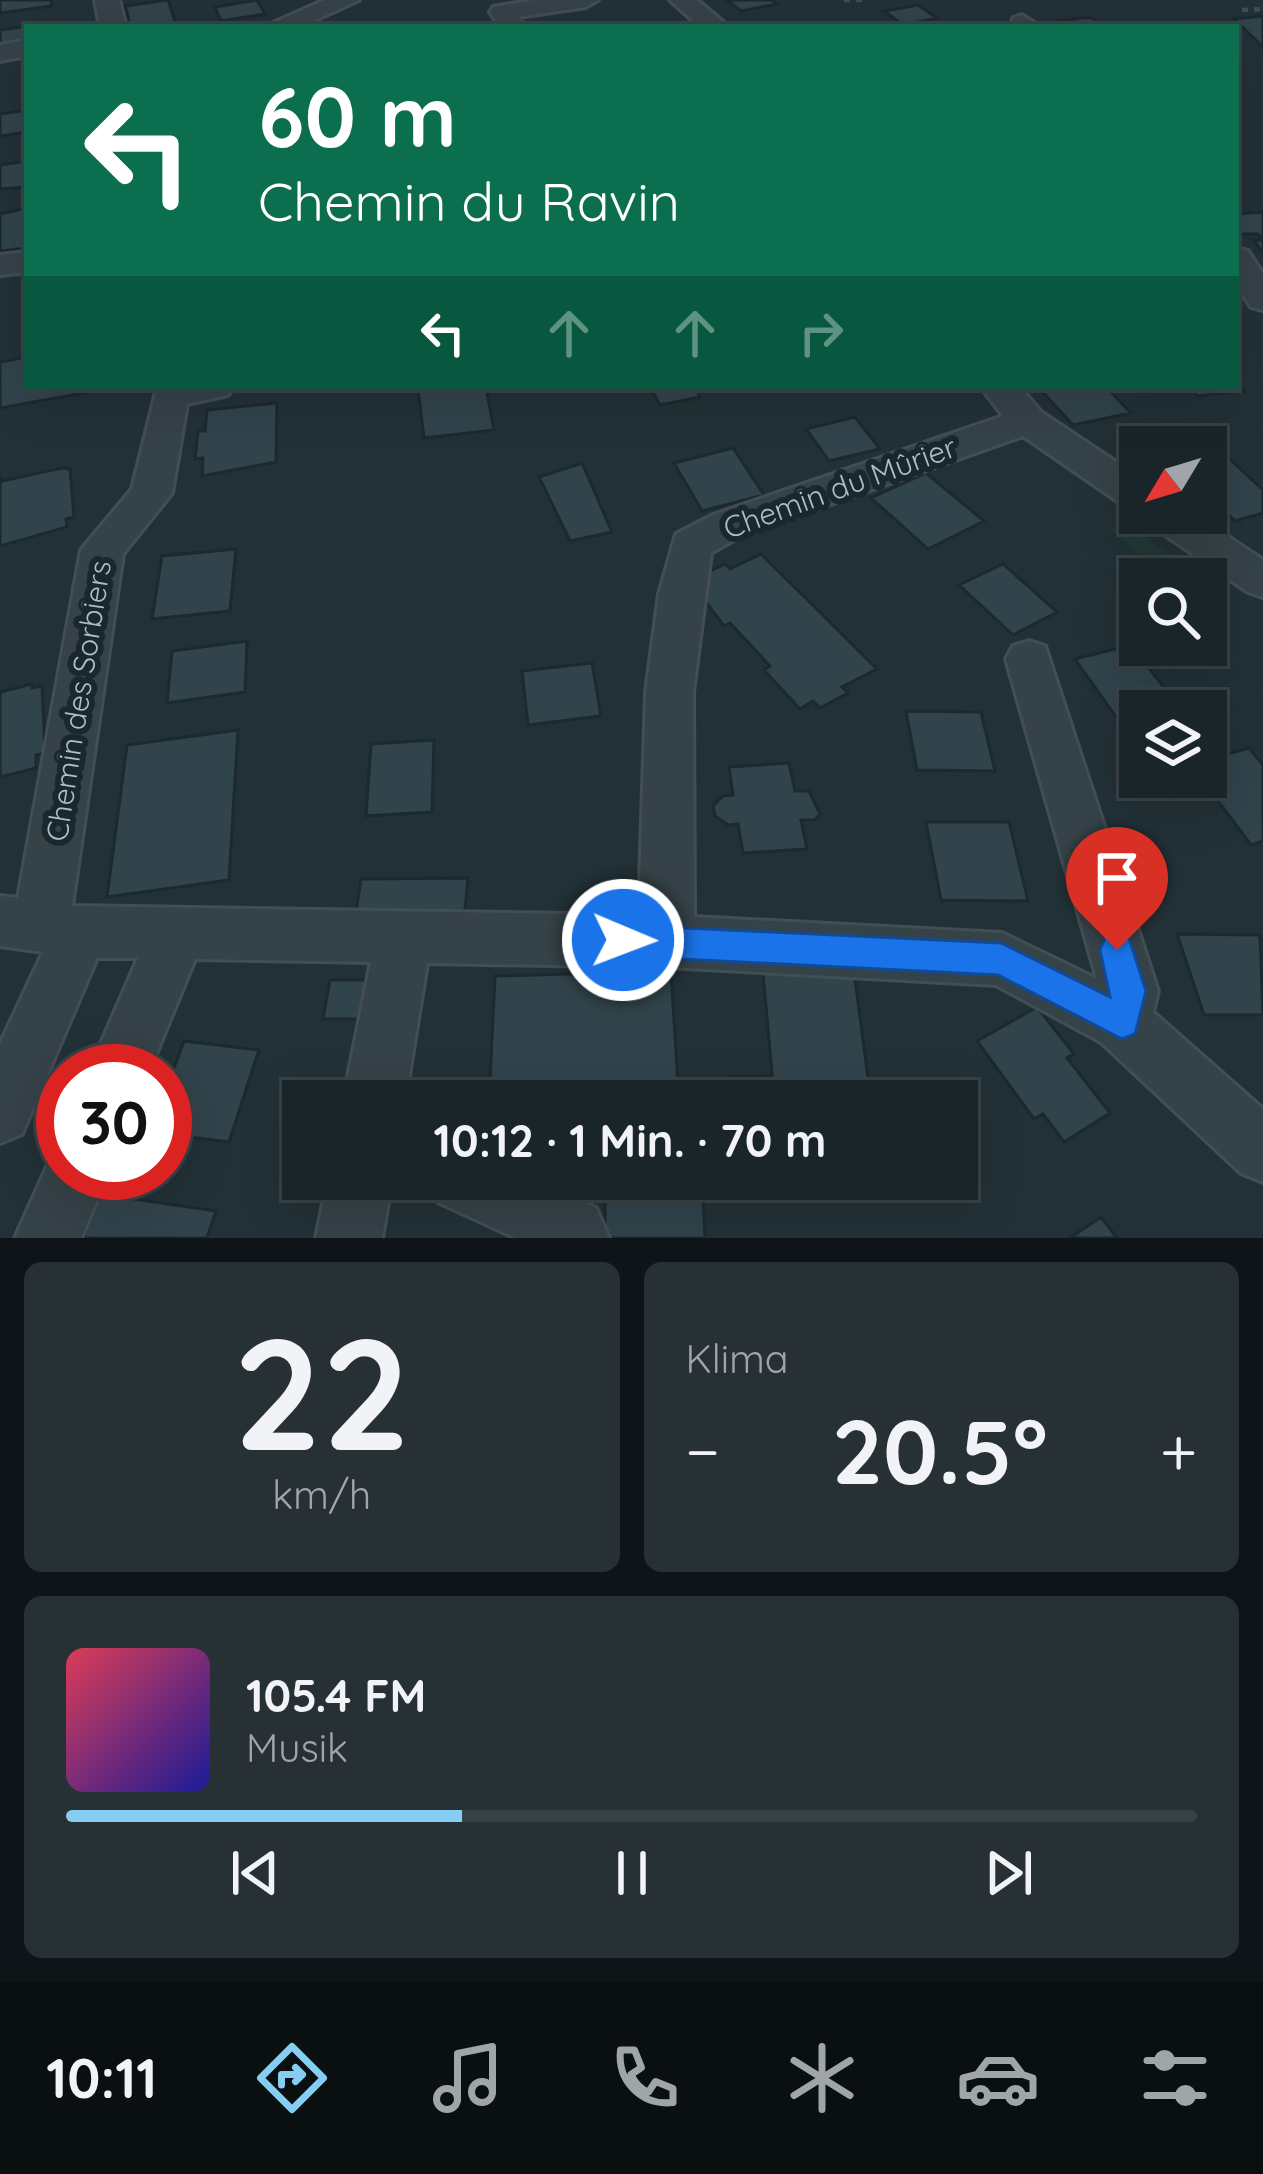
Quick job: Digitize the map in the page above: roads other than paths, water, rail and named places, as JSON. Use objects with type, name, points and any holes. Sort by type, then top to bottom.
[{"type":"street","points":[[285,24],[346,0]]},
{"type":"street","points":[[511,24],[502,12],[586,0]]},
{"type":"street","points":[[682,0],[712,24]]},
{"type":"street","points":[[1239,263],[1263,300]]},
{"type":"street","name":"Chemin des Sorbiers","points":[[40,927],[102,550],[152,493],[170,396],[200,390]]},
{"type":"street","points":[[1013,404],[1119,482]]},
{"type":"street","name":"Chemin du Mûrier","points":[[667,941],[665,763],[675,613],[691,545],[728,525],[831,494],[1013,404]]},
{"type":"street","points":[[1194,534],[1263,581]]},
{"type":"street","points":[[1029,659],[1129,991],[1122,1022]]},
{"type":"street","points":[[0,1112],[40,927],[177,934],[667,941],[1001,959],[1122,1022],[1263,1151]]},
{"type":"street","points":[[130,1044],[177,934]]},
{"type":"street","points":[[383,1080],[404,937]]},
{"type":"street","points":[[48,1238],[64,1200]]},
{"type":"street","points":[[349,1238],[356,1200]]},
{"type":"street","points":[[506,1200],[573,1231],[576,1238]]}]
